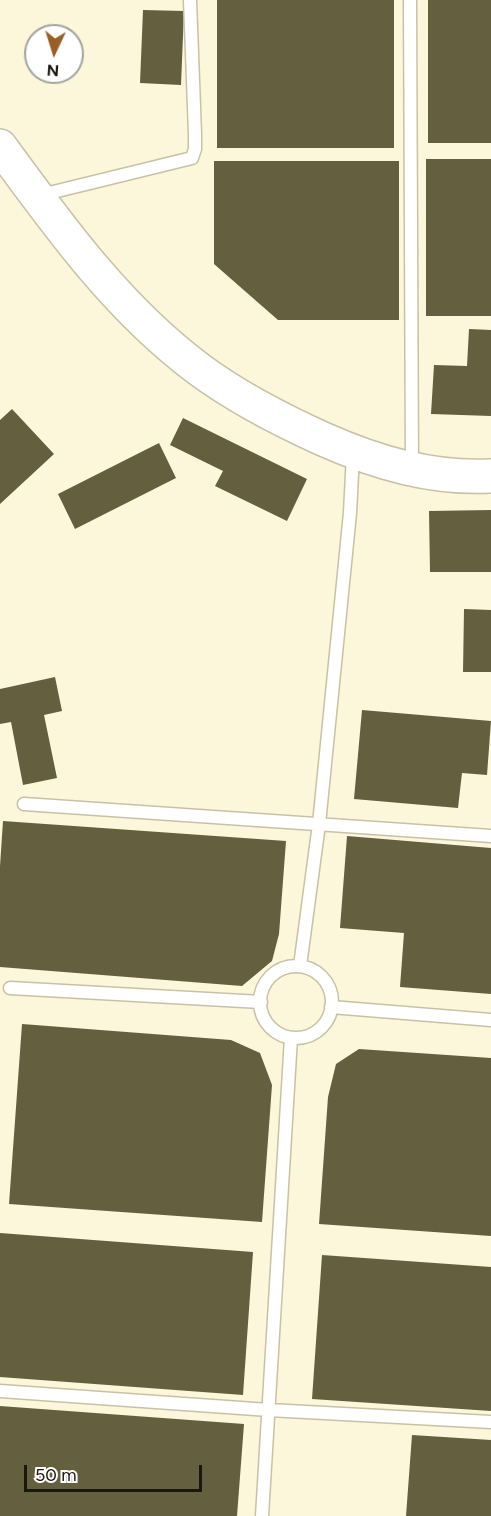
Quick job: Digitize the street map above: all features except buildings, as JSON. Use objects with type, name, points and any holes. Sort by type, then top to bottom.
[{"type":"main road","points":[[0,146],[37,196],[116,293],[184,357],[217,382],[301,429],[353,452],[412,470],[451,476],[491,476]]},
{"type":"lane","points":[[37,196],[62,192],[192,158],[195,142],[190,0]]},
{"type":"lane","points":[[410,0],[412,470]]},
{"type":"lane","points":[[300,966],[319,824],[350,513],[353,452]]},
{"type":"lane","points":[[24,804],[491,836]]},
{"type":"lane","points":[[300,966],[315,971],[327,984],[332,1002],[329,1018],[320,1030],[306,1036],[291,1038],[277,1033],[266,1022],[261,1009],[261,994],[268,979],[281,969],[300,966]]},
{"type":"lane","points":[[10,988],[261,1002]]},
{"type":"lane","points":[[331,1007],[491,1020]]},
{"type":"lane","points":[[261,1516],[291,1038]]},
{"type":"lane","points":[[0,1391],[269,1410],[491,1422]]}]
